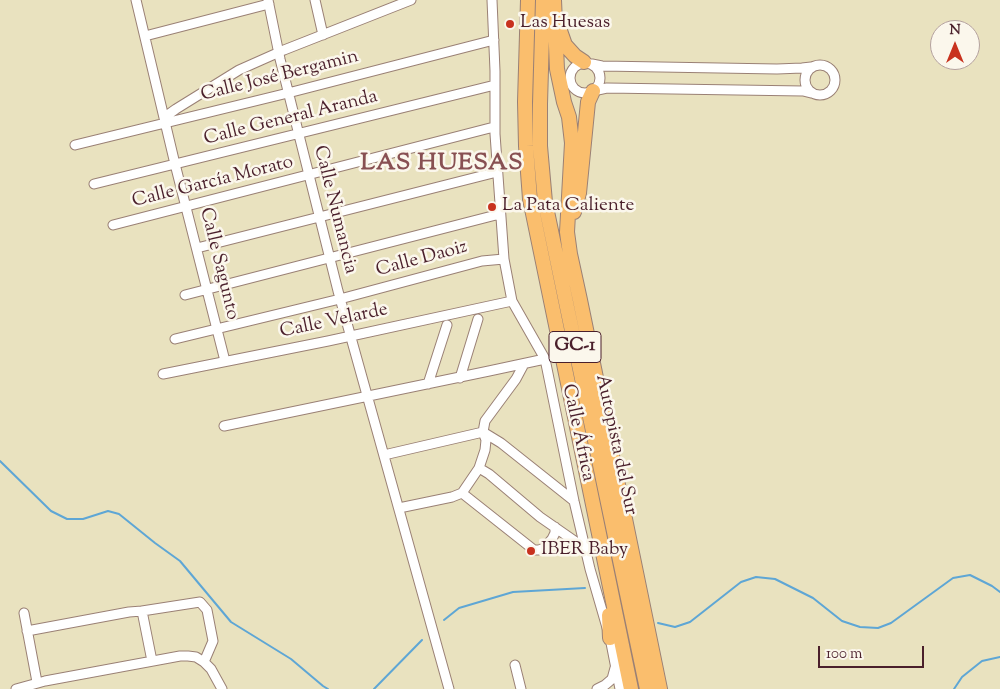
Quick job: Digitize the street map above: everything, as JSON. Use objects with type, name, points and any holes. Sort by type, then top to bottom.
[{"type":"highway","name":"Autopista del Sur","points":[[528,0],[525,102],[530,199],[631,689]]},
{"type":"highway","name":"Autopista del Sur","points":[[543,0],[540,138],[545,202],[647,689]]},
{"type":"highway","points":[[554,0],[558,27],[565,44],[575,56],[588,63]]},
{"type":"highway","points":[[554,0],[556,69],[569,117],[572,143],[567,232],[570,254],[660,689]]},
{"type":"highway","points":[[570,254],[571,225],[579,193],[588,102],[593,91]]},
{"type":"highway","points":[[599,536],[601,564],[624,689]]},
{"type":"highway","points":[[609,612],[610,638]]},
{"type":"street","name":"Calle Sagunto","points":[[136,0],[225,361]]},
{"type":"street","points":[[315,0],[323,34]]},
{"type":"street","points":[[166,122],[169,114],[176,109],[239,70],[387,4],[410,0]]},
{"type":"street","name":"Calle África","points":[[492,0],[495,129],[504,259],[512,301],[545,359],[574,501],[610,638],[620,689]]},
{"type":"street","points":[[145,36],[268,2]]},
{"type":"street","name":"Calle Numancia","points":[[268,2],[288,93],[340,299],[449,689]]},
{"type":"street","name":"Calle José Bergamin","points":[[75,145],[494,40]]},
{"type":"street","points":[[579,63],[602,66],[767,69],[811,67],[816,65],[826,66],[833,73],[835,78],[833,88],[826,94],[821,96],[803,91],[607,88],[588,92],[578,91],[569,80],[571,70],[579,63]]},
{"type":"street","points":[[588,63],[598,70],[600,79],[593,91]]},
{"type":"street","points":[[811,67],[804,80],[807,90],[811,93]]},
{"type":"street","name":"Calle General Aranda","points":[[94,184],[495,85]]},
{"type":"street","points":[[161,103],[169,108],[176,109]]},
{"type":"street","points":[[186,103],[183,113],[187,118]]},
{"type":"street","name":"Calle García Morato","points":[[113,225],[490,128],[495,129]]},
{"type":"street","points":[[197,248],[497,172]]},
{"type":"street","points":[[185,294],[496,215],[500,216]]},
{"type":"street","name":"Calle Daoiz","points":[[175,339],[340,299],[482,261],[504,259]]},
{"type":"street","name":"Calle Velarde","points":[[163,374],[512,301]]},
{"type":"street","points":[[460,378],[478,319]]},
{"type":"street","points":[[428,384],[447,325]]},
{"type":"street","points":[[224,426],[545,359]]},
{"type":"street","points":[[399,508],[452,497],[462,493],[479,468],[485,450],[486,440],[483,432],[485,420],[510,387],[524,364]]},
{"type":"street","points":[[384,454],[483,432],[501,443],[574,501]]},
{"type":"street","points":[[479,468],[489,474],[540,517],[586,549]]},
{"type":"street","points":[[462,493],[534,550],[544,548],[552,539],[555,527]]},
{"type":"street","points":[[552,539],[561,536],[568,537]]},
{"type":"street","points":[[27,631],[129,612],[200,602],[207,610],[212,641],[204,662]]},
{"type":"street","points":[[142,611],[152,661]]},
{"type":"street","points":[[24,613],[37,682]]},
{"type":"street","points":[[16,689],[37,682],[188,656],[196,657],[204,662],[211,669],[222,689]]},
{"type":"street","points":[[514,665],[521,689]]},
{"type":"street","points":[[597,689],[605,686],[612,679],[615,667]]},
{"type":"waterway","points":[[0,461],[51,511],[67,519],[83,519],[108,511],[119,514],[180,561],[231,622],[291,659],[328,689]]},
{"type":"waterway","points":[[658,623],[675,627],[690,622],[741,582],[756,577],[775,579],[813,598],[842,621],[860,627],[878,628],[891,623],[953,578],[970,575],[1000,592]]},
{"type":"waterway","points":[[444,620],[459,608],[513,592],[585,588]]},
{"type":"waterway","points":[[374,689],[422,640]]},
{"type":"waterway","points":[[954,689],[962,677],[982,661],[1000,657]]},
{"type":"place","name":"Las Huesas","points":[[510,24]]},
{"type":"place","name":"La Pata Caliente","points":[[492,207]]},
{"type":"place","name":"IBER Baby","points":[[531,551]]},
{"type":"district","name":"LAS HUESAS","points":[[442,165]]}]
